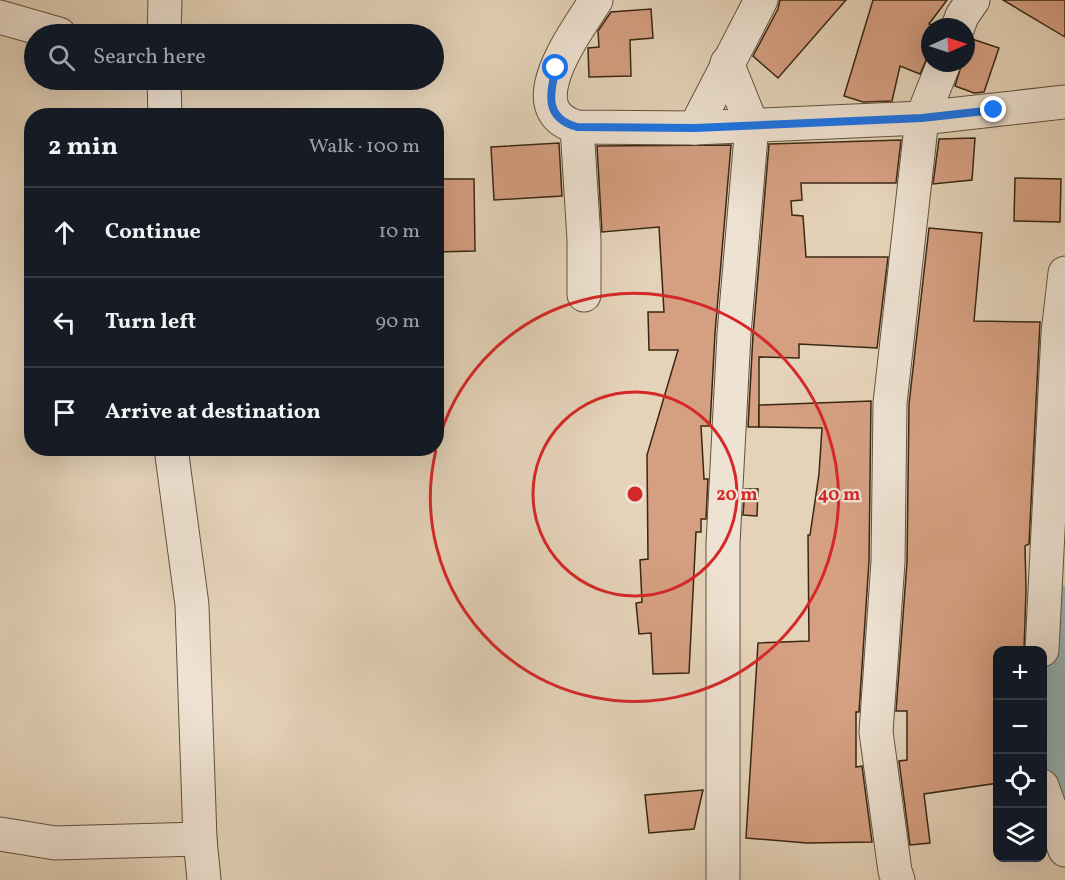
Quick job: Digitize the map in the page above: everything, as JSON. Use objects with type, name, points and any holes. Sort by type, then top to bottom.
[{"type":"street","points":[[164,24],[165,0]]},
{"type":"street","points":[[596,0],[556,68],[550,91],[552,108],[565,123],[577,127],[695,128],[922,118],[1065,102]]},
{"type":"street","points":[[695,128],[761,0]]},
{"type":"street","points":[[961,18],[973,0]]},
{"type":"street","points":[[0,17],[24,24]]},
{"type":"street","points":[[723,880],[723,544],[734,334],[752,125],[727,63]]},
{"type":"street","points":[[898,880],[876,732],[888,562],[890,403],[922,118],[940,72]]},
{"type":"street","points":[[164,90],[165,108]]},
{"type":"street","points":[[577,127],[584,240],[584,296]]},
{"type":"street","points":[[1043,646],[1055,568],[1058,333],[1065,273]]},
{"type":"street","points":[[172,456],[192,604],[200,839],[204,880]]},
{"type":"street","points":[[1047,800],[1065,850]]},
{"type":"street","points":[[0,834],[55,843],[200,839]]},
{"type":"building","points":[[780,0],[846,0],[778,78],[753,56],[778,9]]},
{"type":"building","points":[[873,0],[947,0],[934,18],[921,18],[921,72],[920,74],[900,66],[892,101],[863,102],[844,96]]},
{"type":"building","points":[[1003,0],[1065,0],[1065,37]]},
{"type":"building","points":[[651,9],[653,38],[630,40],[631,76],[589,77],[588,48],[599,47],[598,31],[611,12]]},
{"type":"building","points":[[975,40],[999,48],[984,92],[974,93],[955,86],[959,72],[975,72]]},
{"type":"building","points":[[975,138],[972,180],[933,184],[939,139]]},
{"type":"building","points":[[901,140],[896,183],[801,183],[802,200],[791,201],[792,215],[803,216],[806,257],[888,257],[877,348],[799,344],[799,358],[759,357],[759,427],[748,427],[753,335],[769,144]]},
{"type":"building","points":[[559,143],[562,196],[494,200],[491,147]]},
{"type":"building","points":[[731,145],[715,333],[710,426],[701,426],[704,479],[708,479],[706,519],[701,519],[701,532],[696,532],[689,673],[653,674],[651,633],[639,634],[636,603],[642,602],[640,560],[648,559],[647,455],[678,350],[649,350],[648,312],[664,312],[659,227],[602,232],[597,146]]},
{"type":"building","points":[[1015,178],[1061,179],[1060,222],[1014,221]]},
{"type":"building","points":[[444,179],[474,179],[475,251],[444,252]]},
{"type":"building","points":[[929,228],[982,233],[974,321],[1040,322],[1029,544],[1025,546],[1024,646],[993,646],[993,784],[924,794],[930,843],[910,845],[899,761],[907,760],[907,711],[896,711],[907,562],[909,404]]},
{"type":"building","points":[[871,401],[869,561],[859,712],[856,712],[856,767],[862,766],[872,842],[807,843],[746,838],[758,643],[809,641],[808,535],[810,535],[819,474],[822,428],[759,427],[759,405]]},
{"type":"building","points":[[745,489],[758,489],[757,516],[743,515]]},
{"type":"building","points":[[703,790],[694,829],[649,833],[645,795]]},
{"type":"waterway","points":[[1059,603],[1056,717],[1065,791]]},
{"type":"route","points":[[556,68],[550,91],[552,108],[565,123],[577,127],[695,128],[922,118],[994,110]]}]
